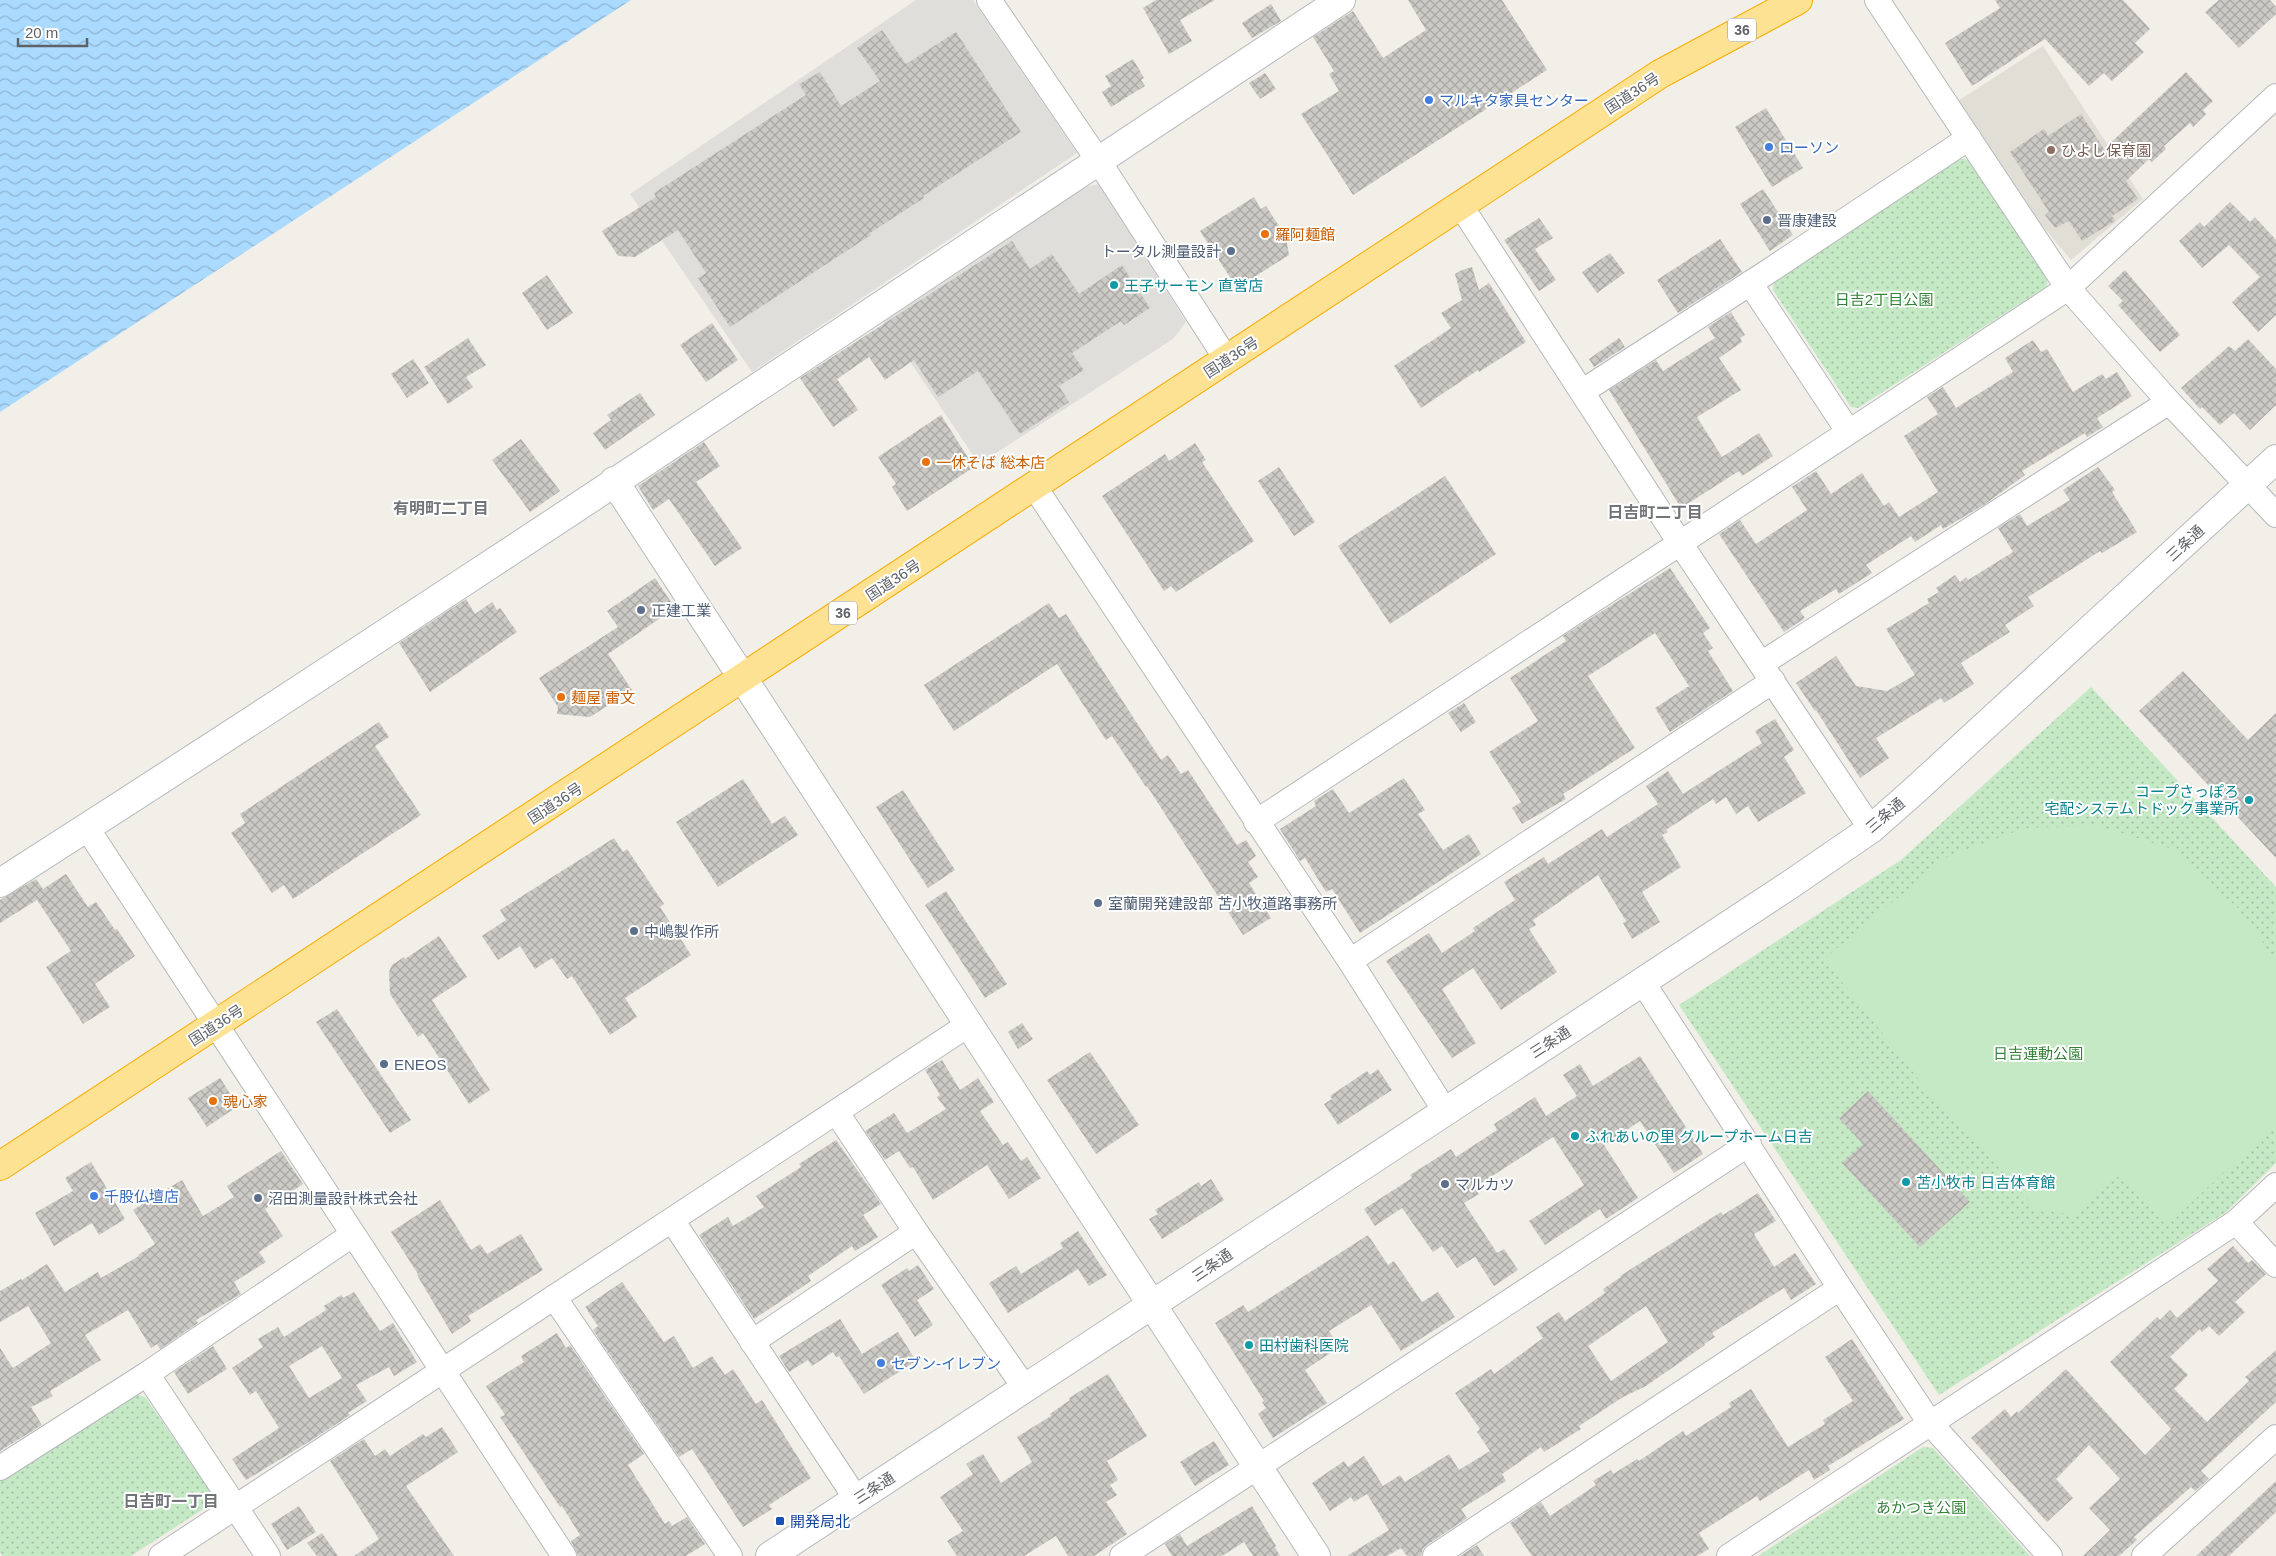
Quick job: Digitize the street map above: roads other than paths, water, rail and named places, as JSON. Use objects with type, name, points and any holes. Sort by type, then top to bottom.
[{"type":"highway","name":"国道36号","points":[[0,1166],[1686,59],[1761,0]]},
{"type":"highway","name":"国道36号","points":[[1686,59],[1798,0]]},
{"type":"street","points":[[988,0],[1098,160],[1227,360]]},
{"type":"street","points":[[0,883],[87,828],[614,481],[1341,0]]},
{"type":"street","points":[[1877,0],[2068,288],[2169,402],[2276,515]]},
{"type":"street","points":[[1256,822],[2068,288],[2276,96]]},
{"type":"street","points":[[1583,391],[1969,138]]},
{"type":"street","points":[[1461,206],[1680,543],[1871,829]]},
{"type":"street","points":[[1750,283],[1848,431]]},
{"type":"street","points":[[1350,961],[1767,672],[2169,402]]},
{"type":"street","name":"三条通","points":[[770,1556],[1871,829],[2276,459]]},
{"type":"street","points":[[614,481],[1316,1556]]},
{"type":"street","points":[[1034,486],[1350,961],[1445,1111]]},
{"type":"street","points":[[87,828],[564,1556]]},
{"type":"street","points":[[1642,981],[1749,1144],[1840,1288],[1930,1423],[2050,1556]]},
{"type":"street","points":[[161,1556],[837,1113],[968,1025]]},
{"type":"street","points":[[837,1113],[916,1232],[1025,1388]]},
{"type":"street","points":[[1122,1556],[1749,1144]]},
{"type":"street","points":[[1729,1556],[2236,1222],[2276,1185]]},
{"type":"street","points":[[672,1220],[857,1500]]},
{"type":"street","points":[[2236,1222],[2276,1265]]},
{"type":"street","points":[[752,1342],[916,1232]]},
{"type":"street","points":[[0,1468],[147,1374],[352,1234]]},
{"type":"street","points":[[1435,1556],[1840,1288]]},
{"type":"street","points":[[554,1297],[730,1556]]},
{"type":"street","points":[[147,1374],[268,1556]]},
{"type":"street","points":[[2144,1556],[2276,1437]]},
{"type":"water","points":[[0,0],[631,0],[0,412]]},
{"type":"place","name":"マルキタ家具センター","points":[[1429,100]]},
{"type":"place","name":"ローソン","points":[[1769,147]]},
{"type":"place","name":"ひよし保育園","points":[[2051,150]]},
{"type":"place","name":"晋康建設","points":[[1767,220]]},
{"type":"place","name":"羅阿麺館","points":[[1265,234]]},
{"type":"place","name":"トータル測量設計","points":[[1231,251]]},
{"type":"place","name":"王子サーモン 直営店","points":[[1114,285]]},
{"type":"place","name":"一休そば 総本店","points":[[926,462]]},
{"type":"place","name":"正建工業","points":[[641,610]]},
{"type":"place","name":"麺屋 雷文","points":[[561,697]]},
{"type":"place","name":"コープさっぽろ 宅配システムトドック事業所","points":[[2249,800]]},
{"type":"place","name":"室蘭開発建設部 苫小牧道路事務所","points":[[1098,903]]},
{"type":"place","name":"中嶋製作所","points":[[634,931]]},
{"type":"place","name":"ENEOS","points":[[384,1064]]},
{"type":"place","name":"魂心家","points":[[213,1101]]},
{"type":"place","name":"ふれあいの里 グループホーム日吉","points":[[1575,1136]]},
{"type":"place","name":"苫小牧市 日吉体育館","points":[[1906,1182]]},
{"type":"place","name":"マルカツ","points":[[1445,1184]]},
{"type":"place","name":"千股仏壇店","points":[[94,1196]]},
{"type":"place","name":"沼田測量設計株式会社","points":[[258,1198]]},
{"type":"place","name":"田村歯科医院","points":[[1249,1345]]},
{"type":"place","name":"セブン-イレブン","points":[[881,1363]]},
{"type":"place","name":"開発局北","points":[[780,1521]]},
{"type":"district","name":"有明町二丁目","points":[[441,508]]},
{"type":"district","name":"日吉町二丁目","points":[[1655,512]]},
{"type":"district","name":"日吉町一丁目","points":[[171,1501]]},
{"type":"park label","name":"日吉2丁目公園","points":[[1884,299]]},
{"type":"park label","name":"日吉運動公園","points":[[2038,1053]]},
{"type":"park label","name":"あかつき公園","points":[[1921,1507]]}]
